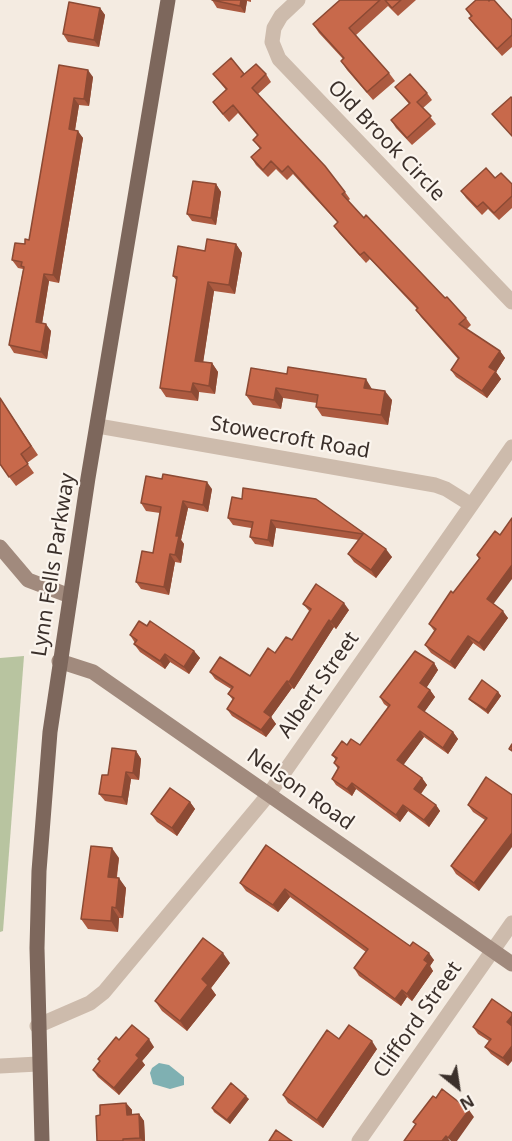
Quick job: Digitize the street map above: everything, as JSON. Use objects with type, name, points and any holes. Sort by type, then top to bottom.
[{"type":"main road","name":"Lynn Fells Parkway","points":[[42,1141],[37,1026],[39,871],[49,744],[70,596],[168,0]]},
{"type":"street","name":"Old Brook Circle","points":[[298,0],[281,16],[274,28],[272,42],[279,59],[512,303]]},
{"type":"street","name":"Stowecroft Road","points":[[98,426],[435,485],[470,504]]},
{"type":"street","name":"Albert Street","points":[[37,1026],[90,1003],[104,992],[269,794],[512,447]]},
{"type":"street","points":[[0,547],[28,580],[70,596]]},
{"type":"street","name":"Nelson Road","points":[[60,661],[93,672],[512,964]]},
{"type":"street","name":"Clifford Street","points":[[359,1141],[512,923]]},
{"type":"street","points":[[0,1066],[38,1064]]},
{"type":"green space","points":[[24,656],[3,931],[0,932],[0,658]]},
{"type":"water","points":[[159,1063],[169,1065],[184,1077],[184,1085],[170,1089],[153,1084],[150,1073],[152,1068]]},
{"type":"building","points":[[212,0],[241,0],[240,6]]},
{"type":"building","points":[[340,0],[380,0],[349,28],[389,73],[367,92],[341,61],[344,58],[313,24]]},
{"type":"building","points":[[385,0],[401,0],[392,8]]},
{"type":"building","points":[[476,0],[494,0],[512,20],[512,35],[497,49],[469,18],[472,16],[466,9]]},
{"type":"building","points":[[69,2],[100,8],[94,40],[63,34]]},
{"type":"building","points":[[231,58],[244,74],[241,77],[256,64],[266,74],[252,88],[325,166],[345,192],[342,194],[364,218],[366,215],[466,318],[459,324],[500,351],[489,367],[496,371],[482,391],[451,370],[459,358],[416,310],[418,308],[364,252],[360,255],[334,226],[338,222],[288,166],[282,172],[271,161],[263,170],[251,157],[261,148],[253,140],[258,135],[233,105],[223,114],[213,102],[227,89],[213,74]]},
{"type":"building","points":[[59,65],[88,70],[84,99],[74,98],[69,129],[78,131],[53,275],[44,274],[36,322],[46,324],[41,352],[9,345],[24,267],[21,266],[22,262],[12,260],[15,243],[25,244],[25,239],[29,240]]},
{"type":"building","points":[[410,74],[427,93],[417,102],[431,116],[407,138],[391,120],[410,103],[395,87]]},
{"type":"building","points":[[512,98],[512,136],[492,114]]},
{"type":"building","points":[[486,168],[495,178],[501,173],[512,184],[512,196],[494,213],[483,202],[477,207],[461,191]]},
{"type":"building","points":[[193,181],[216,184],[211,218],[187,214]]},
{"type":"building","points":[[207,239],[236,244],[229,285],[208,282],[195,361],[212,363],[209,386],[193,383],[191,392],[160,388],[177,277],[173,276],[178,246],[205,251]]},
{"type":"building","points":[[288,367],[366,379],[364,388],[385,391],[381,415],[316,407],[318,395],[276,388],[274,400],[246,395],[251,368],[287,374]]},
{"type":"building","points":[[0,398],[31,446],[21,454],[28,464],[9,477],[0,464]]},
{"type":"building","points":[[163,474],[207,482],[203,505],[183,501],[175,555],[170,554],[164,587],[136,582],[142,551],[153,553],[161,507],[141,503],[146,476],[162,479]]},
{"type":"building","points":[[243,488],[316,499],[386,549],[371,570],[348,554],[363,534],[271,520],[268,540],[250,537],[253,522],[228,518],[232,497],[242,499]]},
{"type":"building","points":[[512,518],[512,565],[487,599],[503,611],[479,643],[468,636],[450,662],[425,645],[436,629],[429,624],[451,591],[453,593],[480,558],[477,555],[495,531],[500,535]]},
{"type":"building","points":[[316,584],[344,603],[331,622],[329,620],[289,682],[287,681],[264,712],[271,717],[261,730],[227,709],[234,698],[228,694],[233,687],[210,672],[220,657],[250,676],[268,648],[275,653],[286,637],[292,640],[311,609],[303,604]]},
{"type":"building","points":[[139,621],[147,626],[150,621],[194,651],[184,667],[165,654],[160,661],[134,644],[137,640],[130,635]]},
{"type":"building","points":[[415,651],[434,663],[420,683],[430,690],[418,707],[453,732],[443,748],[420,731],[397,760],[422,778],[414,789],[436,805],[424,820],[403,805],[396,815],[352,783],[347,789],[332,779],[339,767],[334,763],[337,758],[332,755],[342,741],[347,745],[351,739],[360,745],[390,705],[380,697]]},
{"type":"building","points":[[482,680],[498,692],[486,710],[469,699]]},
{"type":"building","points":[[112,748],[136,751],[133,773],[126,772],[122,797],[99,794],[102,775],[108,775]]},
{"type":"building","points":[[486,777],[512,795],[512,833],[474,883],[451,866],[487,818],[468,805]]},
{"type":"building","points":[[170,788],[190,802],[172,828],[151,814]]},
{"type":"building","points":[[266,845],[410,946],[413,942],[429,953],[424,960],[428,963],[407,994],[402,990],[395,999],[354,968],[368,949],[285,889],[273,905],[240,883]]},
{"type":"building","points":[[91,846],[112,848],[108,877],[119,878],[116,908],[112,907],[111,921],[81,919]]},
{"type":"building","points":[[203,938],[223,953],[202,979],[208,985],[180,1021],[155,1001]]},
{"type":"building","points":[[492,999],[512,1013],[507,1022],[512,1026],[512,1046],[503,1058],[485,1047],[491,1039],[473,1027]]},
{"type":"building","points":[[132,1025],[149,1039],[136,1055],[139,1058],[114,1088],[93,1070],[100,1061],[98,1059],[116,1037],[119,1040]]},
{"type":"building","points":[[349,1025],[372,1041],[317,1120],[283,1095],[327,1030],[339,1039]]},
{"type":"building","points":[[231,1083],[246,1096],[227,1120],[212,1108]]},
{"type":"building","points":[[442,1089],[469,1110],[448,1138],[446,1136],[442,1141],[404,1141],[416,1124],[413,1122],[433,1096],[436,1098]]},
{"type":"building","points":[[126,1103],[127,1115],[139,1114],[140,1138],[123,1139],[123,1141],[97,1141],[96,1116],[100,1115],[100,1105]]},
{"type":"building","points":[[276,1130],[292,1141],[269,1141]]}]
